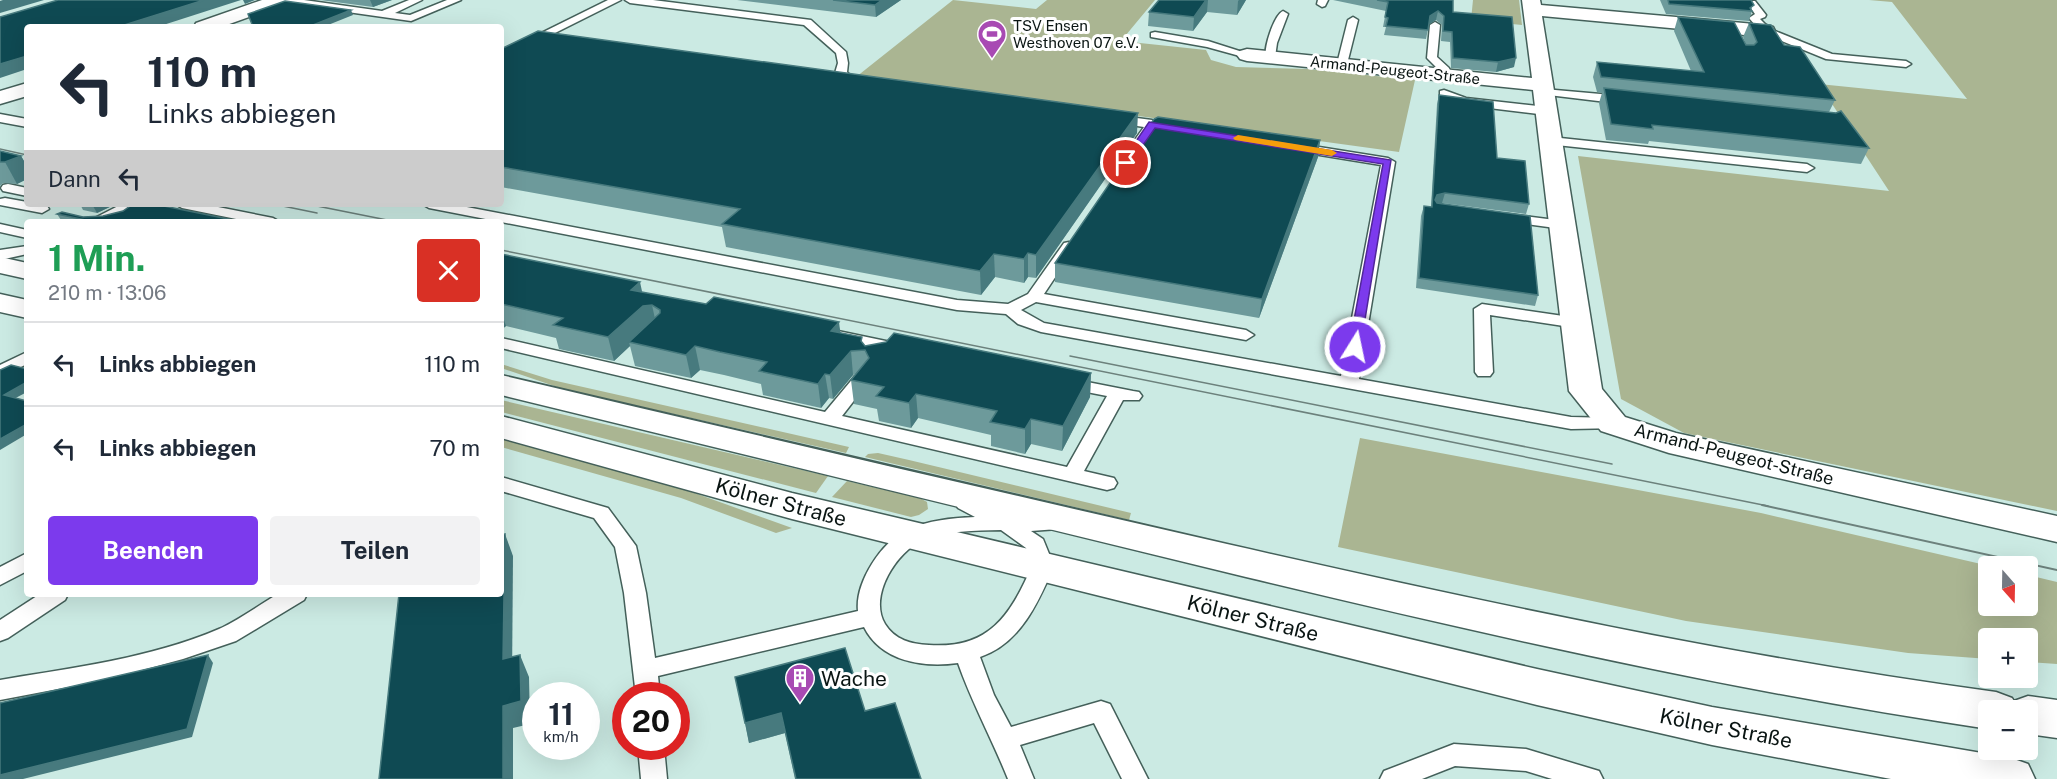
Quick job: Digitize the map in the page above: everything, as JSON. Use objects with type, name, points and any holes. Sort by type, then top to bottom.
[{"type":"main road","points":[[211,24],[279,0]]},
{"type":"main road","name":"Armand-Peugeot-Straße","points":[[1766,31],[1737,33],[1531,5],[1586,390],[1613,424],[1669,442],[2057,529]]},
{"type":"main road","name":"Armand-Peugeot-Straße","points":[[1246,55],[1342,64],[1444,84],[1545,96]]},
{"type":"main road","points":[[0,265],[24,271]]},
{"type":"main road","points":[[0,303],[24,308]]},
{"type":"main road","points":[[504,385],[1083,525],[1462,613],[1790,681],[1978,708]]},
{"type":"main road","name":"Kölner Straße","points":[[504,428],[792,506],[1537,687],[1712,726],[2011,779]]},
{"type":"main road","points":[[2038,716],[2057,719]]},
{"type":"lane","points":[[284,0],[411,18]]},
{"type":"lane","points":[[382,14],[417,0]]},
{"type":"lane","points":[[398,24],[456,0]]},
{"type":"lane","points":[[504,56],[616,0]]},
{"type":"lane","points":[[630,0],[807,22],[841,52],[843,63],[841,74],[850,82],[873,85]]},
{"type":"lane","points":[[1752,3],[1761,15],[1754,18],[1766,31],[1830,57],[1906,64]]},
{"type":"lane","points":[[1270,57],[1272,43],[1283,14]]},
{"type":"lane","points":[[1342,64],[1353,20]]},
{"type":"lane","points":[[1435,26],[1432,58],[1443,68],[1444,84]]},
{"type":"lane","points":[[1155,35],[1208,44],[1246,55]]},
{"type":"lane","points":[[1545,96],[1640,102]]},
{"type":"lane","points":[[1094,116],[1158,125],[1132,153]]},
{"type":"lane","points":[[0,118],[24,122]]},
{"type":"lane","points":[[1551,141],[1807,168]]},
{"type":"lane","points":[[1282,145],[1388,162],[1349,382]]},
{"type":"lane","points":[[4,198],[24,188]]},
{"type":"lane","points":[[4,198],[24,204]]},
{"type":"lane","points":[[35,207],[42,209]]},
{"type":"lane","points":[[94,219],[126,207]]},
{"type":"lane","points":[[197,207],[258,219]]},
{"type":"lane","points":[[445,207],[957,305],[1011,309],[1034,297],[1080,230]]},
{"type":"lane","points":[[1497,216],[1563,225]]},
{"type":"lane","points":[[0,228],[24,233]]},
{"type":"lane","points":[[0,255],[24,251]]},
{"type":"lane","points":[[1034,297],[1246,335]]},
{"type":"lane","points":[[1011,309],[1015,315],[1026,322],[1041,327],[1571,423],[1613,424]]},
{"type":"lane","points":[[1484,372],[1482,309],[1576,323]]},
{"type":"lane","points":[[818,332],[911,351]]},
{"type":"lane","points":[[504,344],[1107,483]]},
{"type":"lane","points":[[874,363],[888,346]]},
{"type":"lane","points":[[617,370],[633,356]]},
{"type":"lane","points":[[0,372],[24,359]]},
{"type":"lane","points":[[1049,379],[1125,395],[1072,475]]},
{"type":"lane","points":[[830,418],[861,380]]},
{"type":"lane","points":[[504,485],[601,513],[625,546],[635,593],[647,682]]},
{"type":"lane","points":[[504,497],[521,489]]},
{"type":"lane","points":[[938,490],[1005,523],[1035,544],[1043,566],[1030,597],[1005,630],[988,644],[966,653],[932,656],[905,651],[885,641],[869,617],[868,604],[871,584],[879,567],[914,535],[956,526],[1005,523],[1083,525]]},
{"type":"lane","points":[[0,577],[24,563]]},
{"type":"lane","points":[[0,632],[52,597]]},
{"type":"lane","points":[[0,690],[105,671],[175,653],[228,634],[291,597]]},
{"type":"lane","points":[[646,669],[869,617]]},
{"type":"lane","points":[[966,653],[982,697],[1005,739],[1022,779]]},
{"type":"lane","points":[[1005,739],[1101,711],[1135,779]]},
{"type":"lane","points":[[1393,779],[1454,755],[1526,760],[1590,779]]},
{"type":"lane","points":[[652,760],[654,779]]},
{"type":"green space","points":[[953,0],[1036,9],[1047,0],[1155,0],[1121,41],[1206,50],[1211,60],[1236,67],[1308,69],[1415,80],[1399,152],[856,77]]},
{"type":"green space","points":[[1473,0],[1519,0],[1522,25],[1471,20]]},
{"type":"green space","points":[[1869,0],[2057,0],[2057,511],[1684,433],[1621,399],[1578,156],[1889,191],[1819,84],[1967,99],[1892,2]]},
{"type":"green space","points":[[504,365],[552,380],[849,447],[846,453],[563,389],[504,369]]},
{"type":"green space","points":[[504,401],[828,476],[816,493],[504,413]]},
{"type":"green space","points":[[1360,438],[1761,513],[1978,563],[1978,616],[2038,616],[2038,577],[2057,582],[2057,664],[2038,663],[2038,628],[1978,628],[1978,658],[1908,653],[1686,621],[1338,547]]},
{"type":"green space","points":[[504,439],[689,491],[792,528],[776,533],[681,498],[504,448]]},
{"type":"green space","points":[[878,453],[1131,513],[1129,520],[865,457],[868,454]]},
{"type":"green space","points":[[847,481],[920,498],[927,502],[928,509],[911,517],[832,497]]},
{"type":"building","points":[[58,0],[204,0],[128,24],[24,24],[24,57],[0,64],[0,17]]},
{"type":"building","points":[[833,0],[882,0],[875,5]]},
{"type":"building","points":[[1159,0],[1206,0],[1194,17],[1149,12]]},
{"type":"building","points":[[1377,0],[1453,0],[1453,12],[1512,17],[1516,58],[1498,62],[1453,58],[1452,32],[1443,31],[1444,16],[1438,11],[1430,16],[1428,30],[1386,26],[1388,2]]},
{"type":"building","points":[[1668,0],[1751,0],[1754,5],[1750,8],[1752,11],[1669,4]]},
{"type":"building","points":[[285,1],[351,10],[316,24],[252,24],[248,14]]},
{"type":"building","points":[[1678,17],[1734,22],[1746,45],[1754,45],[1757,42],[1749,23],[1771,25],[1784,45],[1800,47],[1835,100],[1601,77],[1597,62],[1704,72]]},
{"type":"building","points":[[538,31],[1138,113],[1036,255],[1028,253],[1024,259],[994,254],[980,271],[722,224],[740,209],[504,168],[504,48]]},
{"type":"building","points":[[1604,88],[1836,113],[1841,111],[1869,148],[1652,125],[1653,129],[1611,124]]},
{"type":"building","points":[[1439,95],[1493,102],[1497,158],[1525,161],[1529,204],[1445,193],[1437,195],[1435,200],[1437,203],[1530,216],[1538,295],[1419,278],[1424,206],[1432,207]]},
{"type":"building","points":[[1158,117],[1320,140],[1262,299],[1055,263],[1154,119]]},
{"type":"building","points":[[0,151],[21,156],[0,162]]},
{"type":"building","points":[[129,207],[169,207],[228,219],[81,219],[57,214],[62,212],[83,217],[103,216],[123,211]]},
{"type":"building","points":[[504,255],[640,282],[631,290],[706,304],[714,297],[839,322],[831,331],[862,337],[861,341],[865,346],[886,342],[894,333],[1091,373],[1063,426],[1031,419],[1025,429],[990,422],[997,411],[916,394],[909,403],[876,396],[884,387],[851,380],[869,358],[865,350],[851,351],[830,375],[825,374],[818,384],[759,371],[767,362],[695,346],[686,355],[629,342],[660,313],[660,310],[652,305],[643,306],[608,337],[553,325],[563,318],[504,305]]},
{"type":"building","points":[[11,365],[24,368],[24,384],[4,395],[24,400],[24,426],[0,439],[0,370]]},
{"type":"building","points":[[504,534],[505,534],[504,596]]},
{"type":"building","points":[[399,597],[504,597],[503,659],[520,655],[521,701],[503,706],[503,779],[379,779]]},
{"type":"building","points":[[845,648],[865,711],[895,703],[921,779],[796,779],[781,713],[745,723],[735,677]]},
{"type":"building","points":[[208,655],[187,729],[0,775],[0,703]]},
{"type":"tram line","points":[[0,149],[24,154]]},
{"type":"tram line","points":[[288,207],[317,213]]},
{"type":"tram line","points":[[322,207],[382,219]]},
{"type":"tram line","points":[[504,251],[1768,506]]},
{"type":"tram line","points":[[1070,356],[1612,464]]},
{"type":"tram line","points":[[1762,505],[2057,570]]},
{"type":"slow traffic","points":[[1238,138],[1332,153]]},
{"type":"place","name":"TSV Ensen Westhoven 07 e.V.","points":[[992,60]]},
{"type":"place","name":"Wache","points":[[800,704]]},
{"type":"route","points":[[1126,163],[1152,124],[1388,162],[1355,347]]}]
